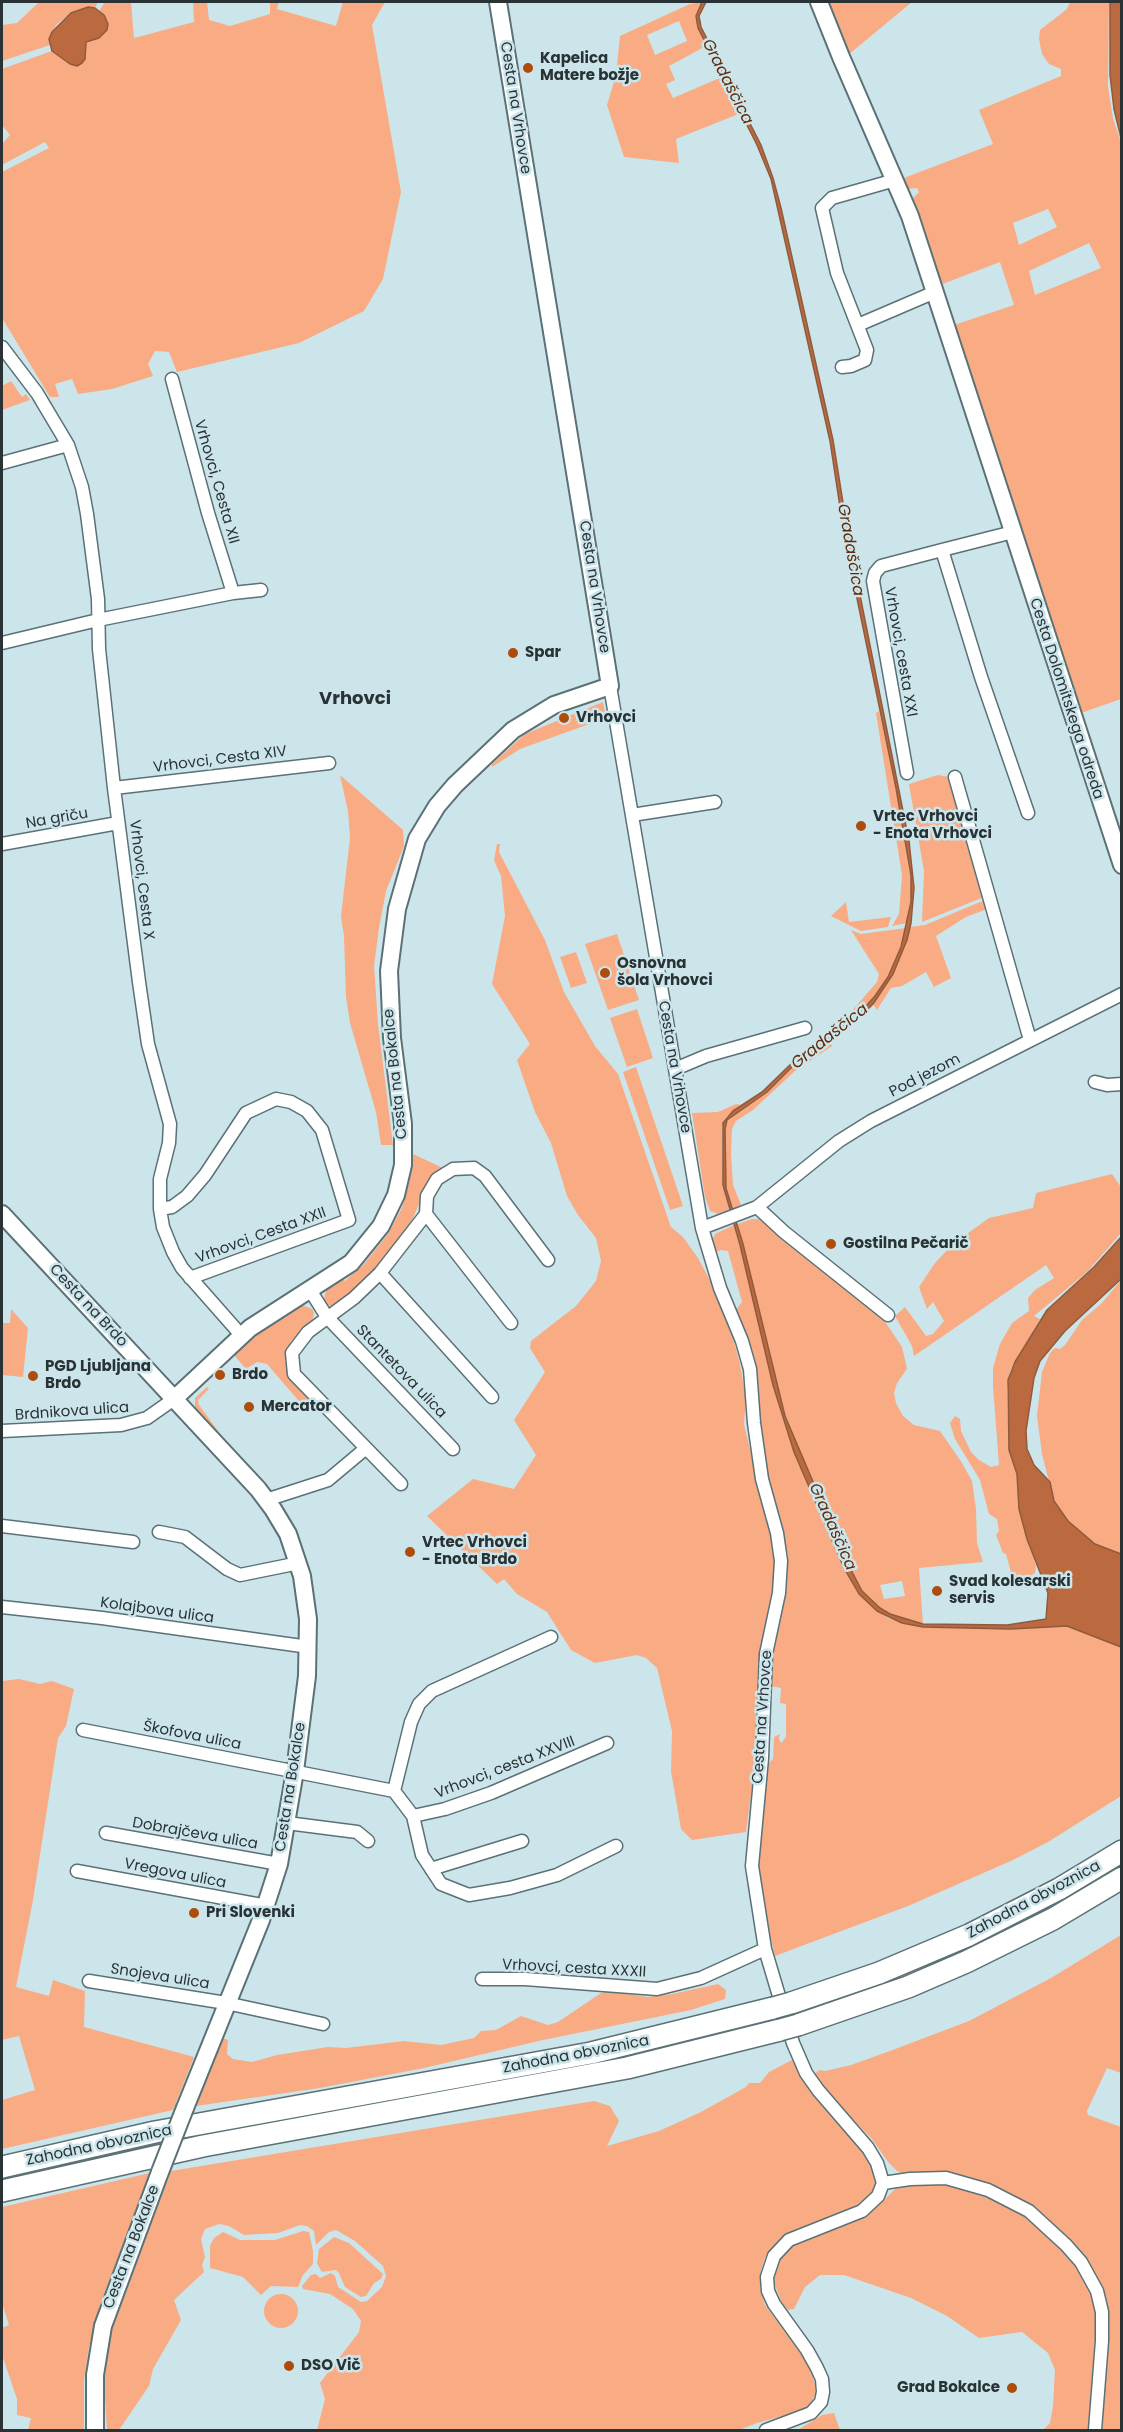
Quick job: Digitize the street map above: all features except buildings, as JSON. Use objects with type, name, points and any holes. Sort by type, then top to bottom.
[{"type":"highway","name":"Zahodna obvoznica","points":[[2,2168],[67,2151],[218,2120],[591,2053],[782,2006],[879,1973],[959,1940],[1049,1895],[1122,1851]]},
{"type":"highway","name":"Zahodna obvoznica","points":[[2,2191],[203,2146],[617,2070],[789,2028],[908,1987],[966,1962],[1053,1919],[1122,1878]]},
{"type":"street","name":"Cesta na Vrhovce","points":[[498,2],[702,1228],[720,1288],[742,1341],[750,1369],[753,1423],[760,1468],[777,1533],[781,1561],[779,1593],[766,1654],[762,1758],[752,1866],[765,1949]]},
{"type":"street","name":"Cesta Dolomitskega odreda","points":[[819,2],[910,216],[1122,865]]},
{"type":"street","points":[[842,367],[865,360],[867,350],[837,273],[822,208],[832,198],[895,180]]},
{"type":"street","points":[[858,325],[935,292]]},
{"type":"street","name":"Vrhovci, Cesta X","points":[[2,347],[46,407],[68,445],[82,487],[87,514],[98,599],[98,620],[118,823],[148,1044],[170,1124],[169,1143],[160,1179],[160,1209],[163,1227],[173,1252],[190,1278],[241,1335]]},
{"type":"street","name":"Vrhovci, Cesta XII","points":[[172,379],[208,513],[233,594]]},
{"type":"street","points":[[2,463],[68,445]]},
{"type":"street","points":[[1012,532],[942,550],[981,677],[1028,813]]},
{"type":"street","name":"Vrhovci, cesta XXI","points":[[907,773],[873,581],[875,573],[881,566],[942,550]]},
{"type":"street","points":[[2,643],[98,620],[261,590]]},
{"type":"street","name":"Cesta na Bokalce","points":[[95,2430],[95,2376],[103,2326],[160,2172],[226,2003],[267,1906],[279,1864],[308,1676],[306,1594],[299,1563],[288,1534],[266,1500],[174,1399],[241,1335],[268,1315],[351,1263],[371,1241],[388,1215],[401,1176],[404,1152],[403,1124],[391,1029],[388,971],[397,909],[417,839],[436,806],[454,785],[513,730],[554,705],[610,686]]},
{"type":"street","name":"Vrhovci, Cesta XIV","points":[[114,788],[329,763]]},
{"type":"street","points":[[955,777],[1030,1040]]},
{"type":"street","points":[[632,815],[715,802]]},
{"type":"street","name":"Na griču","points":[[2,844],[118,823]]},
{"type":"street","name":"Pod jezom","points":[[702,1228],[757,1207],[861,1126],[1122,994]]},
{"type":"street","points":[[675,1069],[706,1056],[805,1029]]},
{"type":"street","points":[[1095,1082],[1107,1085],[1122,1084]]},
{"type":"street","name":"Vrhovci, Cesta XXII","points":[[160,1209],[172,1207],[187,1196],[205,1175],[246,1113],[276,1099],[291,1102],[307,1111],[322,1130],[349,1220],[190,1278]]},
{"type":"street","points":[[401,1484],[294,1374],[291,1353],[308,1332],[354,1298],[380,1273],[426,1214],[427,1196],[437,1179],[453,1169],[474,1168],[485,1176],[548,1260]]},
{"type":"street","points":[[757,1207],[784,1232],[888,1315]]},
{"type":"street","name":"Cesta na Brdo","points":[[2,1214],[174,1399]]},
{"type":"street","points":[[426,1214],[512,1323]]},
{"type":"street","points":[[380,1273],[492,1397]]},
{"type":"street","name":"Stantetova ulica","points":[[310,1290],[327,1317],[453,1449]]},
{"type":"street","name":"Brdnikova ulica","points":[[2,1431],[121,1425],[147,1418],[174,1399]]},
{"type":"street","points":[[266,1500],[328,1480],[365,1449]]},
{"type":"street","points":[[2,1526],[133,1542]]},
{"type":"street","points":[[159,1532],[185,1537],[227,1569],[240,1575],[299,1563]]},
{"type":"street","name":"Kolajbova ulica","points":[[2,1607],[102,1618],[309,1647]]},
{"type":"street","points":[[551,1637],[432,1691],[419,1704],[411,1722],[394,1791],[412,1816],[422,1855],[441,1884],[469,1895],[510,1888],[557,1875],[616,1846]]},
{"type":"street","name":"Škofova ulica","points":[[83,1730],[394,1791]]},
{"type":"street","name":"Vrhovci, cesta XXVIII","points":[[412,1816],[446,1809],[490,1793],[606,1743]]},
{"type":"street","points":[[287,1823],[357,1832],[368,1841]]},
{"type":"street","name":"Dobrajčeva ulica","points":[[106,1833],[279,1864]]},
{"type":"street","points":[[431,1869],[522,1841]]},
{"type":"street","name":"Vregova ulica","points":[[77,1871],[267,1906]]},
{"type":"street","points":[[765,1949],[793,2043],[806,2073],[868,2148],[877,2163],[883,2183],[878,2196],[862,2211],[789,2240],[774,2256],[766,2277],[768,2291],[774,2304],[817,2368],[822,2379],[823,2392],[821,2402],[812,2413],[766,2430]]},
{"type":"street","name":"Vrhovci, cesta XXXII","points":[[482,1979],[525,1979],[657,1989],[701,1978],[765,1949]]},
{"type":"street","name":"Snojeva ulica","points":[[89,1981],[226,2003]]},
{"type":"street","points":[[226,2003],[323,2024]]},
{"type":"street","points":[[883,2183],[910,2179],[946,2178],[988,2190],[1029,2211],[1081,2262],[1097,2291],[1102,2312],[1095,2430]]},
{"type":"shaded area","points":[[39,2],[98,2],[95,8],[88,7],[71,13],[57,24],[52,32],[50,45],[2,61],[2,25],[17,23]]},
{"type":"shaded area","points":[[105,2],[131,2],[134,38],[194,22],[193,2],[207,2],[209,20],[230,26],[270,14],[270,2],[279,2],[277,9],[336,26],[343,2],[385,2],[372,25],[401,192],[383,279],[364,311],[299,343],[177,372],[169,352],[155,351],[148,364],[153,376],[112,389],[78,394],[72,379],[55,384],[59,397],[50,397],[2,318],[2,172],[49,148],[45,142],[2,165],[2,144],[10,135],[2,125],[2,69],[52,51],[70,64],[85,59],[86,42],[99,38],[107,30],[108,23],[99,11]]},
{"type":"shaded area","points":[[702,2],[696,19],[706,46],[669,66],[675,80],[666,84],[673,98],[722,77],[741,113],[676,139],[679,163],[624,157],[607,105],[616,75],[620,36],[690,4]],"holes":[[[679,21],[687,41],[655,55],[647,35]]]},
{"type":"shaded area","points":[[828,2],[912,2],[848,55]]},
{"type":"shaded area","points":[[1070,2],[1109,2],[1108,86],[1113,119],[1122,145],[1121,699],[1081,713],[954,325],[1014,305],[1000,262],[940,285],[913,198],[919,192],[917,188],[908,189],[904,178],[993,144],[979,110],[1061,76],[1061,69],[1049,64],[1042,54],[1039,39],[1040,30],[1067,9]],"holes":[[[1048,209],[1057,227],[1019,245],[1013,223]],[[1089,243],[1101,268],[1035,295],[1029,271]]]},
{"type":"shaded area","points":[[11,381],[22,397],[26,394],[30,400],[2,410],[2,386]]},
{"type":"shaded area","points":[[603,702],[606,718],[520,749],[492,767],[492,764],[525,734]]},
{"type":"shaded area","points":[[879,711],[896,788],[911,875],[911,902],[907,923],[892,926],[899,914],[902,875],[876,713]]},
{"type":"shaded area","points":[[340,775],[403,830],[404,846],[386,891],[374,966],[378,1024],[393,1145],[381,1145],[376,1112],[350,1023],[346,997],[341,916],[350,838],[348,811]]},
{"type":"shaded area","points":[[938,775],[950,777],[984,897],[922,922],[924,871],[909,784]]},
{"type":"shaded area","points":[[497,844],[500,844],[499,852],[545,940],[564,992],[595,1046],[618,1074],[671,1227],[683,1237],[698,1258],[714,1288],[740,1364],[746,1399],[744,1424],[775,1555],[775,1575],[758,1669],[756,1756],[746,1832],[692,1840],[681,1829],[671,1771],[672,1731],[657,1668],[646,1658],[637,1655],[595,1663],[571,1650],[547,1612],[517,1594],[504,1579],[497,1584],[427,1516],[473,1479],[514,1489],[536,1455],[514,1420],[545,1372],[530,1348],[531,1341],[576,1306],[596,1281],[601,1261],[596,1238],[567,1196],[551,1143],[535,1112],[517,1060],[530,1044],[492,984],[505,916],[501,876],[494,860]]},
{"type":"shaded area","points":[[985,900],[987,909],[966,917],[936,936],[951,978],[934,987],[926,972],[902,986],[891,988],[877,1010],[873,1004],[897,966],[910,927],[925,925]]},
{"type":"shaded area","points":[[846,902],[849,922],[891,917],[888,927],[861,931],[831,916]]},
{"type":"shaded area","points":[[906,928],[901,947],[888,977],[857,1016],[851,1012],[877,982],[879,974],[851,930],[861,934]]},
{"type":"shaded area","points":[[617,934],[639,1000],[608,1010],[585,944]]},
{"type":"shaded area","points":[[576,952],[587,983],[571,988],[560,957]]},
{"type":"shaded area","points":[[637,1009],[653,1058],[627,1067],[610,1018]]},
{"type":"shaded area","points":[[830,1040],[832,1046],[795,1071],[753,1110],[736,1121],[732,1129],[731,1154],[733,1185],[741,1205],[733,1209],[725,1182],[727,1120],[767,1092],[797,1062]]},
{"type":"shaded area","points":[[636,1067],[683,1206],[670,1210],[623,1072]]},
{"type":"shaded area","points":[[736,1104],[741,1105],[727,1117],[722,1127],[723,1185],[729,1210],[718,1214],[710,1211],[705,1197],[692,1113],[718,1112]]},
{"type":"shaded area","points":[[413,1154],[443,1168],[425,1190],[413,1218],[395,1246],[374,1272],[346,1300],[333,1307],[328,1305],[324,1299],[327,1287],[340,1277],[345,1281],[364,1264],[388,1234],[402,1208],[409,1184]]},
{"type":"shaded area","points":[[1112,1174],[1121,1187],[1121,1233],[1088,1271],[1034,1316],[1040,1319],[1010,1371],[1007,1389],[1009,1450],[1017,1474],[1019,1509],[1036,1566],[1035,1573],[1030,1576],[1012,1576],[1006,1554],[1003,1553],[996,1535],[999,1531],[997,1519],[989,1514],[980,1480],[955,1439],[950,1423],[955,1416],[960,1419],[961,1431],[971,1452],[991,1467],[999,1465],[993,1368],[1000,1344],[1012,1323],[1029,1311],[1028,1298],[1035,1290],[1054,1278],[1046,1265],[914,1356],[912,1346],[895,1316],[905,1307],[926,1336],[933,1334],[944,1321],[933,1302],[927,1309],[919,1287],[935,1263],[953,1244],[989,1218],[1033,1208],[1036,1193]]},
{"type":"shaded area","points":[[759,1219],[785,1242],[880,1314],[902,1347],[907,1369],[897,1383],[894,1393],[903,1416],[914,1425],[940,1431],[972,1481],[977,1543],[983,1562],[919,1568],[923,1624],[890,1614],[880,1608],[862,1591],[849,1566],[785,1416],[738,1224]],"holes":[[[902,1581],[905,1596],[884,1599],[880,1585]]]},
{"type":"shaded area","points":[[734,1225],[794,1452],[844,1568],[859,1594],[888,1618],[911,1625],[1007,1629],[1067,1626],[1121,1647],[1121,1796],[1048,1842],[1013,1860],[908,1906],[775,1956],[763,1905],[759,1864],[766,1766],[773,1759],[774,1737],[780,1734],[781,1743],[786,1737],[786,1704],[780,1703],[781,1688],[771,1686],[774,1647],[787,1582],[788,1555],[767,1480],[758,1428],[759,1400],[755,1364],[735,1311],[742,1302],[728,1251],[721,1250],[714,1253],[711,1244],[715,1234]]},
{"type":"shaded area","points":[[1121,1280],[1121,1554],[1106,1550],[1085,1537],[1068,1521],[1054,1501],[1042,1454],[1037,1416],[1042,1372],[1050,1353],[1055,1348],[1060,1349],[1065,1345],[1082,1320],[1102,1303]]},
{"type":"shaded area","points":[[302,1305],[312,1309],[314,1313],[312,1322],[291,1341],[285,1362],[290,1378],[311,1402],[304,1407],[267,1364],[257,1362],[246,1369],[234,1355],[250,1338]]},
{"type":"shaded area","points":[[11,1309],[28,1328],[23,1377],[2,1375],[2,1323],[10,1323]]},
{"type":"shaded area","points":[[207,1387],[209,1389],[198,1400],[199,1405],[232,1450],[195,1410],[195,1398]]},
{"type":"shaded area","points":[[19,1679],[40,1684],[52,1681],[74,1689],[66,1726],[58,1738],[33,1900],[16,1987],[49,1996],[53,1980],[85,1991],[84,2027],[194,2057],[173,2110],[2,2149],[2,2100],[35,2090],[19,2036],[2,2040],[2,1681]]},
{"type":"shaded area","points":[[1121,1861],[1121,1868],[1071,1899],[934,1966],[795,2017],[793,2012]]},
{"type":"shaded area","points":[[1121,1935],[1121,2073],[1107,2068],[1087,2111],[1088,2115],[1121,2127],[1121,2430],[1099,2430],[1108,2361],[1107,2310],[1103,2289],[1084,2254],[1045,2216],[999,2189],[905,2175],[897,2171],[871,2138],[832,2098],[815,2073],[820,2070],[851,2065],[969,2021],[1051,1978]]},
{"type":"shaded area","points":[[718,1984],[726,1990],[725,1999],[691,2010],[543,2040],[424,2068],[320,2088],[196,2106],[223,2038],[228,2040],[227,2054],[233,2059],[252,2062],[277,2055],[328,2047],[346,2048],[404,2041],[441,2045],[474,2038],[481,2031],[496,2030],[521,2016],[548,2025],[558,2022],[601,1993],[612,1991],[647,1997]]},
{"type":"shaded area","points":[[776,2017],[778,2022],[665,2051],[181,2142],[183,2136]]},
{"type":"shaded area","points":[[792,2060],[816,2098],[861,2147],[873,2165],[876,2182],[871,2196],[856,2209],[793,2231],[782,2238],[765,2258],[761,2270],[760,2288],[765,2305],[810,2365],[815,2395],[810,2405],[801,2411],[739,2430],[317,2430],[325,2399],[320,2383],[359,2332],[361,2321],[353,2309],[330,2294],[303,2289],[302,2286],[311,2275],[316,2274],[320,2278],[331,2273],[335,2276],[338,2287],[361,2302],[367,2301],[382,2287],[386,2276],[383,2266],[355,2241],[336,2230],[329,2232],[316,2245],[314,2231],[307,2226],[300,2225],[278,2233],[244,2235],[229,2226],[219,2224],[205,2229],[201,2239],[205,2257],[202,2265],[204,2272],[174,2300],[181,2320],[153,2369],[149,2386],[119,2430],[107,2430],[104,2382],[110,2335],[171,2171],[594,2101],[610,2106],[619,2121],[607,2146],[659,2131],[701,2112],[746,2087],[749,2083],[760,2083],[769,2072]]},
{"type":"shaded area","points":[[163,2140],[161,2147],[2,2182],[2,2176]]},
{"type":"shaded area","points":[[150,2173],[100,2305],[89,2347],[84,2380],[84,2430],[28,2430],[31,2418],[17,2415],[17,2399],[2,2355],[2,2328],[9,2325],[2,2303],[2,2207]]},
{"type":"shaded area","points":[[914,2183],[946,2183],[969,2187],[1031,2218],[1075,2262],[1092,2291],[1097,2313],[1088,2430],[1043,2430],[1050,2423],[1055,2370],[1048,2353],[1022,2332],[979,2338],[947,2316],[911,2298],[844,2275],[820,2275],[805,2287],[794,2309],[788,2310],[783,2305],[774,2283],[773,2271],[782,2252],[795,2243],[860,2219],[874,2210],[895,2189]]},
{"type":"shaded area","points":[[303,2231],[309,2232],[313,2264],[303,2275],[298,2287],[271,2286],[261,2295],[243,2277],[210,2268],[210,2246],[214,2238],[223,2232],[240,2240],[275,2240]]},
{"type":"shaded area","points":[[334,2237],[349,2243],[383,2274],[366,2296],[361,2297],[345,2287],[336,2270],[322,2272],[320,2269],[317,2263],[319,2249]]},
{"type":"shaded area","points":[[281,2294],[293,2299],[298,2311],[293,2323],[281,2328],[269,2323],[264,2311],[269,2299]]},
{"type":"shaded area","points":[[834,2413],[840,2430],[798,2430],[822,2415]]},
{"type":"water","name":"Gradaščica","points":[[702,2],[706,2],[699,16],[701,27],[761,145],[781,208],[833,440],[849,540],[909,841],[914,888],[907,940],[893,974],[873,1004],[855,1022],[797,1062],[767,1092],[727,1120],[725,1129],[726,1188],[743,1244],[785,1416],[849,1566],[862,1591],[880,1608],[890,1614],[923,1624],[1007,1625],[1046,1619],[1048,1593],[1027,1539],[1019,1509],[1017,1474],[1009,1450],[1008,1380],[1015,1362],[1047,1310],[1094,1267],[1121,1237],[1121,1279],[1065,1331],[1040,1361],[1034,1378],[1026,1431],[1027,1449],[1034,1465],[1050,1482],[1054,1501],[1068,1521],[1095,1544],[1121,1554],[1121,1647],[1067,1626],[1011,1629],[923,1627],[902,1623],[877,1611],[859,1594],[844,1568],[794,1452],[773,1385],[740,1245],[723,1185],[723,1123],[733,1111],[762,1092],[795,1060],[857,1016],[875,996],[888,977],[901,947],[911,902],[911,875],[896,788],[845,540],[830,441],[771,179],[757,145],[698,28],[696,16]]},
{"type":"water","points":[[1110,2],[1121,2],[1121,138],[1114,109],[1110,75]]},
{"type":"water","points":[[88,7],[95,8],[104,15],[108,24],[107,30],[99,38],[86,42],[85,59],[77,66],[70,64],[52,51],[49,39],[52,32],[71,13]]},
{"type":"place","name":"Kapelica Matere božje","points":[[528,68]]},
{"type":"place","name":"Spar","points":[[513,653]]},
{"type":"place","name":"Vrhovci","points":[[564,718]]},
{"type":"place","name":"Vrtec Vrhovci - Enota Vrhovci","points":[[861,826]]},
{"type":"place","name":"Osnovna šola Vrhovci","points":[[605,973]]},
{"type":"place","name":"Gostilna Pečarič","points":[[831,1244]]},
{"type":"place","name":"Brdo","points":[[220,1375]]},
{"type":"place","name":"PGD Ljubljana Brdo","points":[[33,1376]]},
{"type":"place","name":"Mercator","points":[[249,1407]]},
{"type":"place","name":"Vrtec Vrhovci - Enota Brdo","points":[[410,1552]]},
{"type":"place","name":"Svad kolesarski servis","points":[[937,1591]]},
{"type":"place","name":"Pri Slovenki","points":[[194,1913]]},
{"type":"place","name":"DSO Vič","points":[[289,2366]]},
{"type":"place","name":"Grad Bokalce","points":[[1012,2388]]},
{"type":"district","name":"Vrhovci","points":[[355,699]]}]
